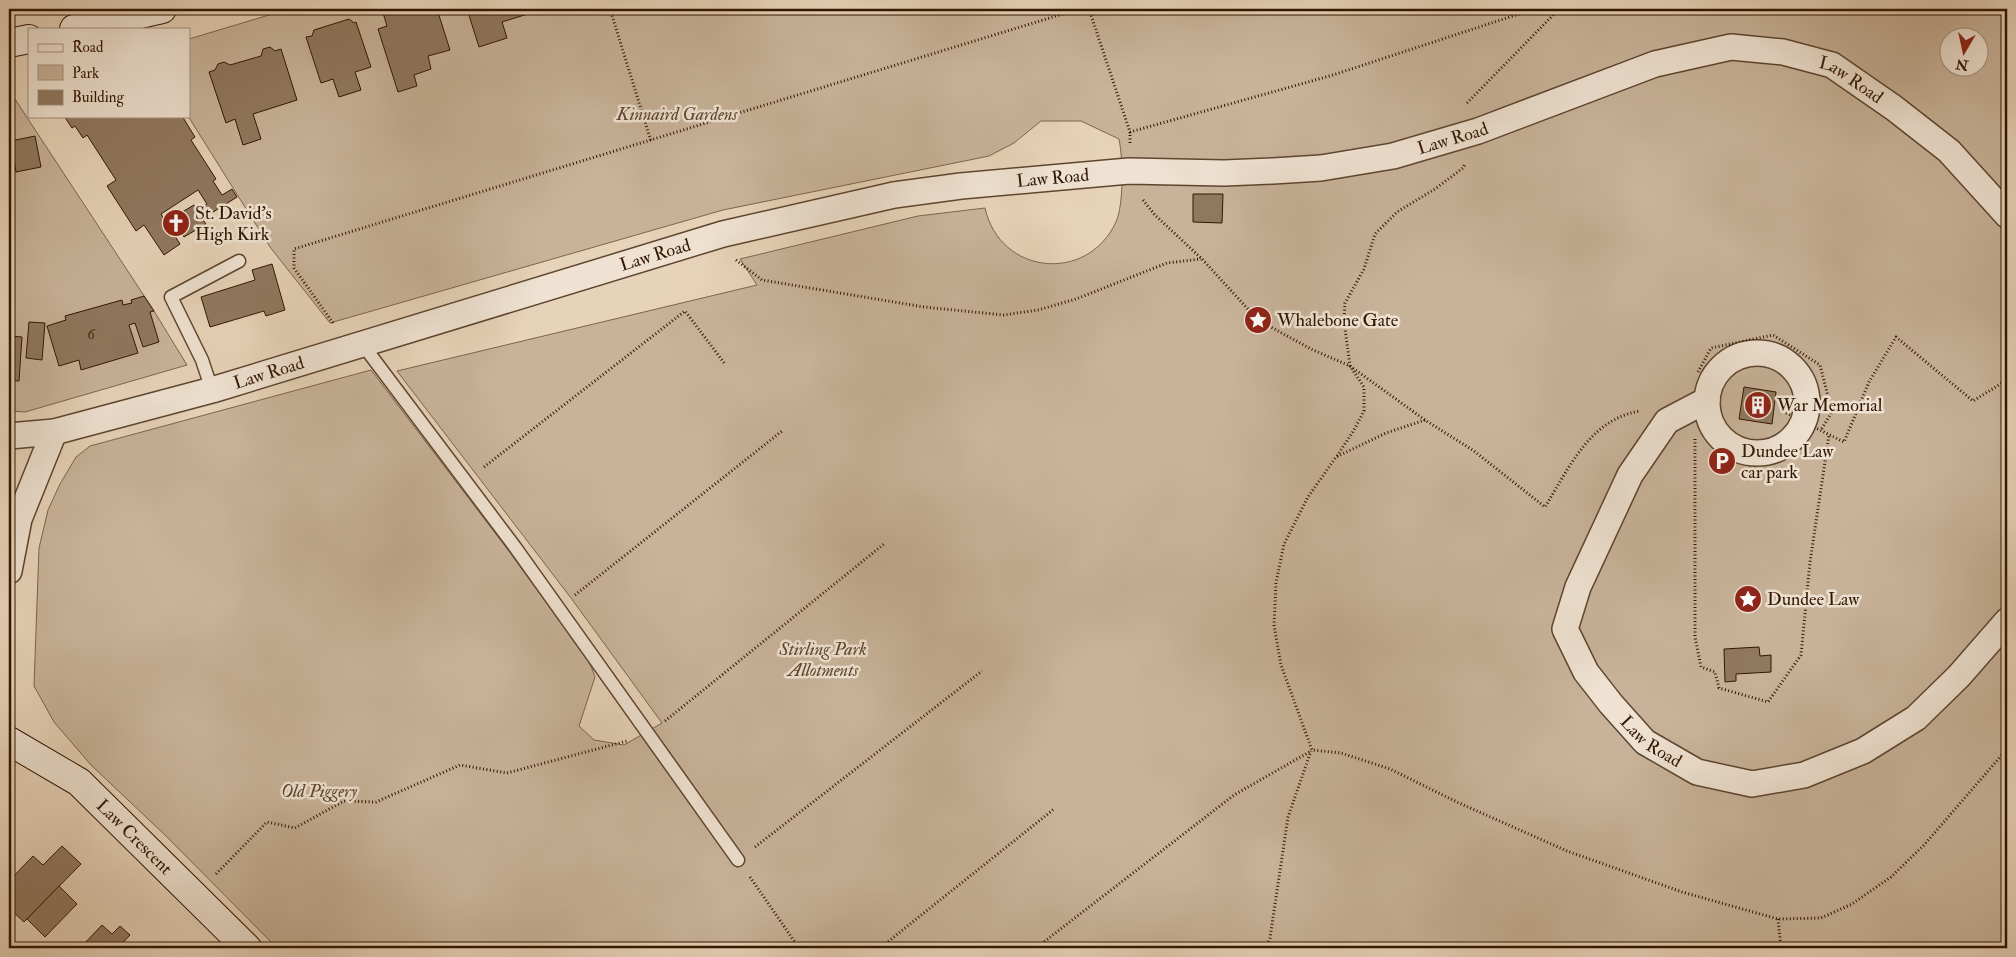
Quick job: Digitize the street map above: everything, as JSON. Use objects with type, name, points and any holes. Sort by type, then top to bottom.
[{"type":"street","points":[[78,28],[162,9]]},
{"type":"street","points":[[9,43],[28,39]]},
{"type":"street","name":"Law Road","points":[[9,436],[54,432],[212,390],[723,234],[788,218],[894,196],[961,186],[1129,171],[1224,173],[1321,168],[1394,156],[1467,135],[1655,64],[1731,47],[1783,52],[1832,65],[1894,108],[1949,151],[2007,215]]},
{"type":"street","points":[[1758,353],[1773,356],[1787,364],[1798,375],[1805,389],[1807,406],[1803,422],[1795,436],[1782,447],[1766,453],[1749,452],[1735,448],[1723,440],[1701,403],[1717,374],[1728,363],[1742,356],[1758,353]]},
{"type":"street","name":"Law Road","points":[[1701,403],[1667,421],[1630,475],[1578,586],[1564,629],[1586,672],[1611,704],[1645,742],[1697,772],[1752,784],[1804,775],[1863,751],[1916,718],[1959,676],[2007,621]]},
{"type":"street","points":[[9,571],[19,519],[54,432]]},
{"type":"street","name":"Law Crescent","points":[[9,741],[79,782],[247,948]]},
{"type":"lane","points":[[212,390],[202,360],[171,297],[239,261]]},
{"type":"lane","points":[[352,348],[466,482],[738,860]]},
{"type":"path","points":[[610,9],[651,141]]},
{"type":"path","points":[[352,348],[332,323],[294,268],[294,249],[1079,9]]},
{"type":"path","points":[[1089,9],[1130,132],[1333,75],[1531,10]]},
{"type":"path","points":[[1265,948],[1270,938],[1288,817],[1312,750],[1281,665],[1274,626],[1276,583],[1284,544],[1308,497],[1354,430],[1364,411],[1364,387],[1350,366],[1344,321],[1345,302],[1364,269],[1375,234],[1397,212],[1435,189],[1463,168],[1467,135],[1455,115],[1559,9]]},
{"type":"path","points":[[2001,9],[2007,25]]},
{"type":"path","points":[[1129,171],[1130,182],[1155,215],[1202,259],[1258,320],[1311,349],[1350,366],[1425,420],[1474,451],[1545,507],[1587,441],[1602,426],[1617,417],[1650,410],[1667,421]]},
{"type":"path","points":[[729,255],[762,280],[924,307],[1004,315],[1038,310],[1076,299],[1167,263],[1202,259]]},
{"type":"path","points":[[466,482],[685,311],[725,364]]},
{"type":"path","points":[[1803,422],[1832,412],[1820,365],[1773,335],[1711,348],[1692,385],[1701,403],[1695,637],[1701,667],[1714,672],[1719,688],[1768,702],[1801,656],[1810,562],[1829,435]]},
{"type":"path","points":[[1803,422],[1844,442],[1869,382],[1896,337],[1973,402],[2007,380]]},
{"type":"path","points":[[1336,457],[1386,433],[1425,420]]},
{"type":"path","points":[[558,608],[782,430]]},
{"type":"path","points":[[194,896],[267,822],[295,828],[344,801],[376,802],[460,765],[507,773],[649,735],[884,544]]},
{"type":"path","points":[[799,948],[738,860],[982,670]]},
{"type":"path","points":[[1036,948],[1234,795],[1312,750],[1341,752],[1390,769],[1459,803],[1567,851],[1682,892],[1778,919],[1821,918],[1852,904],[1891,877],[1924,845],[2007,749]]},
{"type":"path","points":[[880,948],[1054,809]]},
{"type":"path","points":[[1778,919],[1781,948]]},
{"type":"green space","points":[[289,9],[2007,9],[2007,948],[277,948],[165,835],[91,765],[54,722],[34,686],[39,548],[48,510],[60,484],[76,457],[90,446],[371,370],[505,546],[589,661],[595,677],[579,726],[594,740],[624,745],[662,723],[571,598],[397,371],[757,285],[740,259],[918,216],[985,208],[994,230],[1008,247],[1025,258],[1045,263],[1066,262],[1085,255],[1103,242],[1116,222],[1122,193],[1119,139],[1081,121],[1041,121],[1014,143],[989,156],[723,210],[330,323],[270,247],[189,118],[190,39]]},
{"type":"green space","points":[[9,90],[154,311],[187,365],[25,412],[9,411]]},
{"type":"building","points":[[397,9],[437,9],[450,50],[428,56],[431,69],[414,75],[417,86],[398,92],[378,29],[387,26],[383,13]]},
{"type":"building","points":[[467,9],[529,9],[531,13],[502,22],[507,38],[479,47]]},
{"type":"building","points":[[349,19],[354,23],[356,22],[371,67],[355,72],[361,90],[339,97],[333,79],[321,83],[306,37],[312,36],[314,30]]},
{"type":"building","points":[[270,47],[275,51],[281,49],[297,100],[253,114],[261,139],[243,145],[235,119],[226,123],[209,72],[215,70],[218,64],[224,62],[230,65],[261,56],[263,49]]},
{"type":"building","points":[[65,118],[183,118],[195,137],[191,140],[216,179],[213,181],[222,195],[232,189],[237,197],[202,219],[206,224],[184,237],[172,218],[194,205],[197,210],[207,204],[198,190],[161,214],[180,244],[164,255],[144,225],[136,231],[107,186],[116,180],[87,135],[83,138],[75,126],[72,128]]},
{"type":"building","points":[[35,136],[41,167],[16,172],[11,141]]},
{"type":"building","points":[[1193,194],[1223,194],[1222,223],[1193,222]]},
{"type":"building","points":[[272,264],[285,310],[266,316],[264,311],[210,327],[201,297],[255,280],[252,270]]},
{"type":"building","points":[[144,296],[154,311],[150,312],[159,342],[143,347],[135,323],[129,325],[138,353],[81,370],[79,360],[59,366],[47,326],[66,320],[65,316],[122,300],[123,305],[132,303],[131,300]]},
{"type":"building","points":[[29,322],[45,323],[42,360],[26,358]]},
{"type":"building","points":[[9,336],[22,337],[19,381],[9,380]]},
{"type":"building","name":"War Memorial","points":[[1744,387],[1776,392],[1772,424],[1739,419]]},
{"type":"building","points":[[1759,647],[1760,656],[1771,655],[1771,672],[1736,674],[1736,681],[1725,682],[1724,649]]},
{"type":"building","points":[[62,846],[81,864],[24,922],[9,908],[9,881],[33,856],[43,865]]},
{"type":"building","points":[[59,886],[77,904],[45,937],[27,919]]},
{"type":"building","points":[[102,925],[112,934],[120,926],[130,935],[118,948],[80,948]]},
{"type":"place","name":"St. David's High Kirk","points":[[176,223]]},
{"type":"place","name":"Whalebone Gate","points":[[1258,320]]},
{"type":"place","name":"War Memorial","points":[[1758,405]]},
{"type":"place","name":"Dundee Law car park","points":[[1722,461]]},
{"type":"place","name":"Dundee Law","points":[[1748,599]]},
{"type":"park label","name":"Kinnaird Gardens","points":[[677,114]]},
{"type":"park label","name":"Stirling Park Allotments","points":[[823,660]]},
{"type":"park label","name":"Old Piggery","points":[[319,791]]}]
